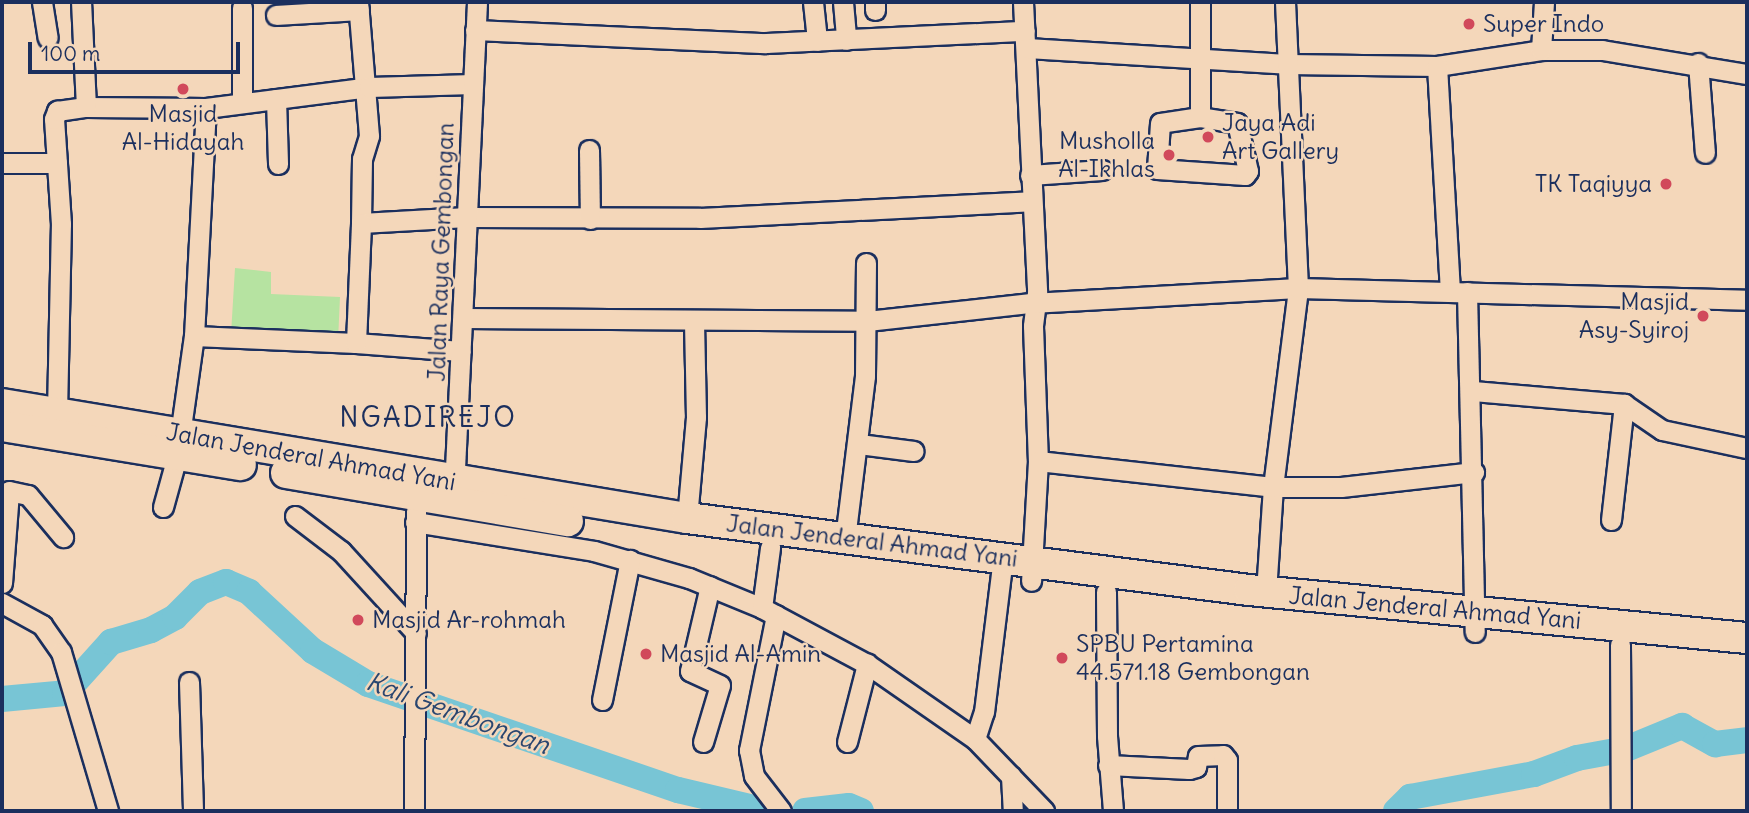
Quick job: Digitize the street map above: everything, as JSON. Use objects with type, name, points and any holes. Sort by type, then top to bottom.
[{"type":"highway","name":"Jalan Jenderal Ahmad Yani","points":[[2,404],[57,413],[178,445],[417,498],[453,493],[687,518],[845,539],[1001,568]]},
{"type":"highway","name":"Jalan Jenderal Ahmad Yani","points":[[2,426],[178,445]]},
{"type":"highway","name":"Jalan Jenderal Ahmad Yani","points":[[453,493],[770,548],[1266,592],[1620,645],[1747,657]]},
{"type":"highway","name":"Jalan Jenderal Ahmad Yani","points":[[1032,571],[1106,592],[1476,622],[1747,638]]},
{"type":"street","points":[[42,2],[48,38]]},
{"type":"street","points":[[81,2],[86,107]]},
{"type":"street","name":"Jalan Raya Gembongan","points":[[453,493],[477,2]]},
{"type":"street","points":[[813,2],[817,41]]},
{"type":"street","points":[[844,2],[846,40]]},
{"type":"street","points":[[1023,2],[1036,303],[1033,326],[1038,461],[1032,571]]},
{"type":"street","points":[[1200,2],[1200,117]]},
{"type":"street","points":[[1266,592],[1273,487],[1298,288],[1285,2]]},
{"type":"street","points":[[1541,50],[1544,2]]},
{"type":"street","points":[[276,15],[359,6],[369,87],[369,136],[362,159],[356,343]]},
{"type":"street","points":[[242,8],[242,103]]},
{"type":"street","points":[[475,30],[817,41],[1026,39],[1287,64],[1437,66],[1541,50],[1628,51],[1747,74]]},
{"type":"street","points":[[1698,64],[1705,153]]},
{"type":"street","points":[[1437,66],[1459,292],[1473,391],[1476,622]]},
{"type":"street","points":[[57,413],[61,273],[55,114],[86,107],[206,108],[369,87],[473,84]]},
{"type":"street","points":[[276,99],[278,164]]},
{"type":"street","points":[[163,507],[178,445],[194,336],[206,108]]},
{"type":"street","points":[[1200,117],[1237,123],[1248,171],[1245,176],[1157,169],[1160,123],[1200,117]]},
{"type":"street","points":[[589,150],[590,219]]},
{"type":"street","points":[[2,163],[57,163]]},
{"type":"street","points":[[1030,175],[1102,170]]},
{"type":"street","points":[[361,223],[467,217],[590,219],[1031,201]]},
{"type":"street","points":[[845,539],[859,444],[867,321],[866,263]]},
{"type":"street","points":[[463,318],[867,321],[1036,303],[1298,288],[1747,300]]},
{"type":"street","points":[[687,518],[696,417],[694,321]]},
{"type":"street","points":[[194,336],[461,351]]},
{"type":"street","points":[[1473,391],[1624,404],[1662,429],[1747,448]]},
{"type":"street","points":[[1611,520],[1624,404]]},
{"type":"street","points":[[859,444],[914,451]]},
{"type":"street","points":[[1038,461],[1273,487],[1341,487],[1474,471]]},
{"type":"street","points":[[2,583],[9,491],[28,495],[63,537]]},
{"type":"street","points":[[414,811],[417,498],[630,560],[710,586],[769,611],[867,664],[975,739],[1044,811]]},
{"type":"street","points":[[295,516],[341,551],[415,633]]},
{"type":"street","points":[[770,548],[769,611],[749,750],[754,776],[780,809]]},
{"type":"street","points":[[602,701],[630,560]]},
{"type":"street","points":[[975,739],[984,712],[1001,568]]},
{"type":"street","points":[[703,742],[720,685],[690,671],[710,586]]},
{"type":"street","points":[[1106,592],[1108,765],[1113,811]]},
{"type":"street","points":[[2,603],[43,625],[61,652],[108,811]]},
{"type":"street","points":[[1620,645],[1618,743],[1621,811]]},
{"type":"street","points":[[847,742],[867,664]]},
{"type":"street","points":[[189,682],[193,811]]},
{"type":"street","points":[[1108,765],[1189,769],[1196,767],[1198,757],[1223,755],[1227,760],[1227,811]]},
{"type":"street","points":[[1011,776],[1013,811]]},
{"type":"green space","points":[[235,268],[271,272],[271,294],[340,297],[338,341],[231,334]]},
{"type":"waterway","name":"Kali Gembongan","points":[[2,699],[65,693],[111,642],[151,630],[175,617],[200,592],[226,582],[249,592],[313,651],[368,684],[678,790],[767,811]]},
{"type":"waterway","name":"Kali Gembongan","points":[[1396,811],[1410,797],[1534,774],[1577,758],[1626,749],[1682,726],[1715,744],[1747,740]]},
{"type":"waterway","name":"Kali Gembongan","points":[[805,811],[849,806],[861,811]]},
{"type":"place","name":"Super Indo","points":[[1469,24]]},
{"type":"place","name":"Masjid Al-Hidayah","points":[[183,89]]},
{"type":"place","name":"Jaya Adi Art Gallery","points":[[1208,137]]},
{"type":"place","name":"Musholla Al-Ikhlas","points":[[1169,155]]},
{"type":"place","name":"TK Taqiyya","points":[[1666,184]]},
{"type":"place","name":"Masjid Asy-Syiroj","points":[[1703,316]]},
{"type":"place","name":"Masjid Ar-rohmah","points":[[358,620]]},
{"type":"place","name":"Masjid Al-Amin","points":[[646,654]]},
{"type":"place","name":"SPBU Pertamina 44.571.18 Gembongan","points":[[1062,658]]},
{"type":"district","name":"NGADIREJO","points":[[428,417]]}]
